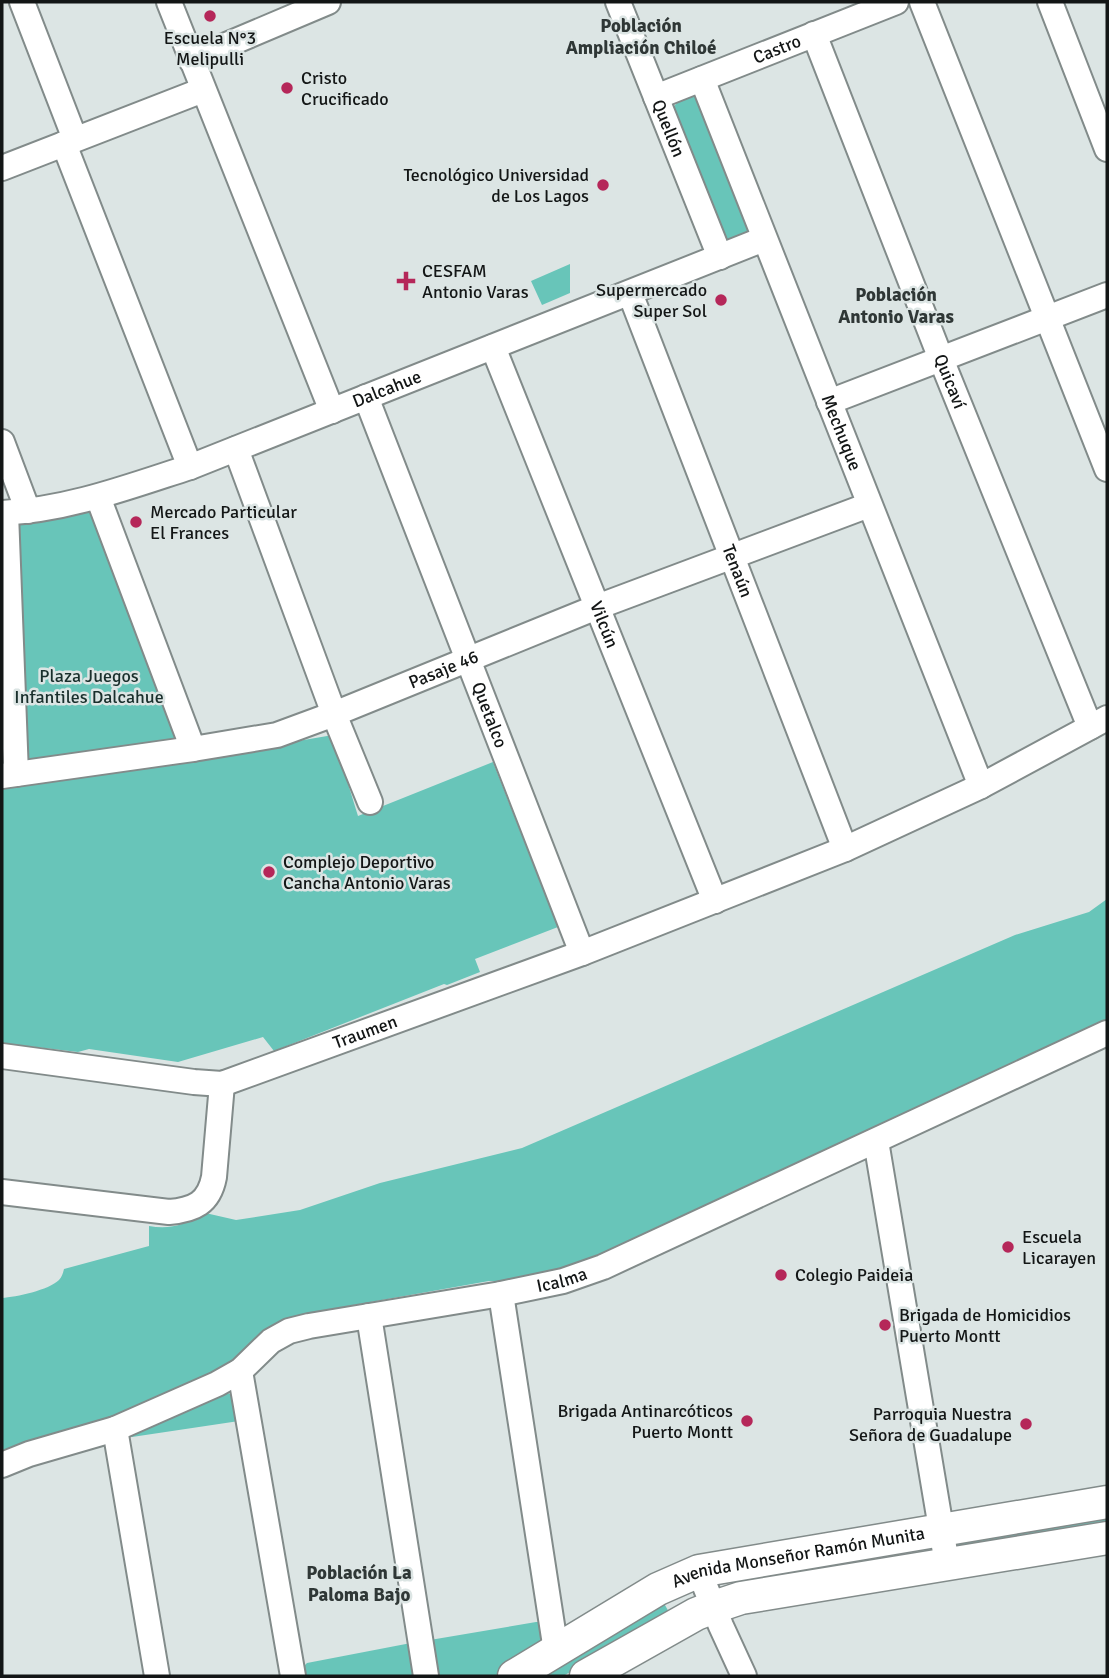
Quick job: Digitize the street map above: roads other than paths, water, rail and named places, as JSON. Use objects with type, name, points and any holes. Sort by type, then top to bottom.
[{"type":"main road","name":"Avenida Monseñor Ramón Munita","points":[[514,1676],[658,1589],[699,1571],[1107,1502]]},
{"type":"main road","name":"Avenida Monseñor Ramón Munita","points":[[586,1676],[678,1624],[714,1607],[760,1595],[1107,1538]]},
{"type":"street","points":[[22,2],[190,467]]},
{"type":"street","points":[[169,2],[332,411]]},
{"type":"street","points":[[191,60],[328,2]]},
{"type":"street","name":"Quellón","points":[[618,2],[719,257]]},
{"type":"street","name":"Castro","points":[[656,97],[896,2]]},
{"type":"street","points":[[922,2],[1107,469]]},
{"type":"street","points":[[1050,2],[1106,144]]},
{"type":"street","name":"Quicaví","points":[[814,34],[941,359],[1099,722]]},
{"type":"street","name":"Mechuque","points":[[702,79],[981,786]]},
{"type":"street","points":[[2,168],[203,90]]},
{"type":"street","name":"Dalcahue","points":[[12,513],[57,507],[98,497],[190,467],[764,239]]},
{"type":"street","name":"Tenaún","points":[[630,293],[845,849]]},
{"type":"street","points":[[829,402],[1107,295]]},
{"type":"street","name":"Vilcún","points":[[493,347],[715,901]]},
{"type":"street","name":"Quetalco","points":[[366,397],[582,953]]},
{"type":"street","points":[[2,442],[12,513],[9,775]]},
{"type":"street","points":[[236,449],[334,714],[370,802]]},
{"type":"street","points":[[98,497],[193,749]]},
{"type":"street","name":"Pasaje 46","points":[[9,775],[277,735],[597,607],[869,505]]},
{"type":"street","name":"Traumen","points":[[2,1056],[222,1084],[582,953],[845,849],[981,786],[1099,722]]},
{"type":"street","name":"Icalma","points":[[2,1465],[29,1454],[115,1429],[217,1384],[240,1371],[271,1341],[289,1331],[501,1294],[563,1281],[603,1267],[1107,1033]]},
{"type":"street","points":[[2,1192],[169,1212],[200,1204],[212,1188],[215,1177],[222,1084]]},
{"type":"street","points":[[876,1141],[947,1564]]},
{"type":"street","points":[[501,1294],[556,1651]]},
{"type":"street","points":[[369,1316],[426,1676]]},
{"type":"street","points":[[240,1371],[293,1676]]},
{"type":"street","points":[[115,1429],[157,1676]]},
{"type":"street","points":[[699,1571],[744,1676]]},
{"type":"place","name":"Escuela N°3 Melipulli","points":[[210,16]]},
{"type":"place","name":"Cristo Crucificado","points":[[287,88]]},
{"type":"place","name":"Tecnológico Universidad de Los Lagos","points":[[603,185]]},
{"type":"place","name":"CESFAM Antonio Varas","points":[[406,281]]},
{"type":"place","name":"Supermercado Super Sol","points":[[721,300]]},
{"type":"place","name":"Mercado Particular El Frances","points":[[136,522]]},
{"type":"place","name":"Complejo Deportivo Cancha Antonio Varas","points":[[269,872]]},
{"type":"place","name":"Escuela Licarayen","points":[[1008,1247]]},
{"type":"place","name":"Colegio Paideia","points":[[781,1275]]},
{"type":"place","name":"Brigada de Homicidios Puerto Montt","points":[[885,1325]]},
{"type":"place","name":"Brigada Antinarcóticos Puerto Montt","points":[[747,1421]]},
{"type":"place","name":"Parroquia Nuestra Señora de Guadalupe","points":[[1026,1424]]},
{"type":"district","name":"Población Ampliación Chiloé","points":[[641,36]]},
{"type":"district","name":"Población Antonio Varas","points":[[896,305]]},
{"type":"district","name":"Población La Paloma Bajo","points":[[359,1583]]},
{"type":"park label","name":"Plaza Juegos Infantiles Dalcahue","points":[[89,686]]}]
